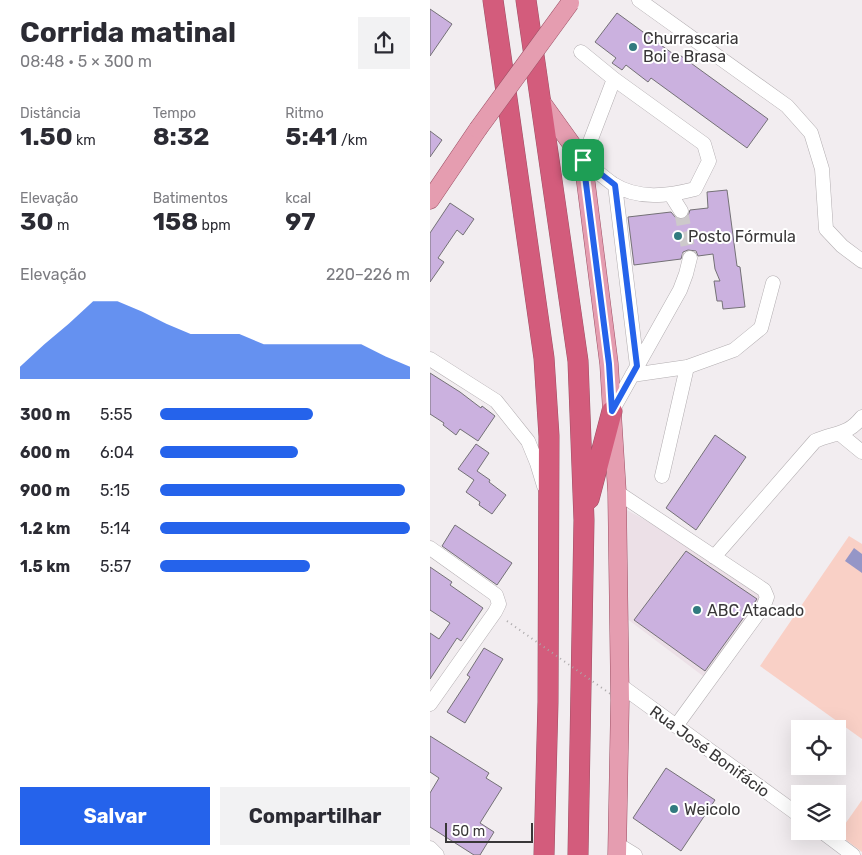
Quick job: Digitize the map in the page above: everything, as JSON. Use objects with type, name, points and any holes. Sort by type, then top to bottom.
[{"type":"highway","points":[[493,0],[544,358],[550,436],[548,702],[544,855]]},
{"type":"highway","points":[[526,0],[578,361],[584,520],[578,855]]},
{"type":"highway","points":[[584,520],[612,411]]},
{"type":"main road","points":[[433,191],[571,2]]},
{"type":"main road","points":[[540,100],[583,160],[609,364],[617,492],[617,849]]},
{"type":"street","points":[[639,0],[787,106],[811,133],[822,169],[826,229],[842,246],[862,261]]},
{"type":"street","points":[[581,52],[704,144],[709,161],[695,189],[672,195],[636,194],[615,185],[583,160],[614,78]]},
{"type":"street","points":[[615,185],[635,370]]},
{"type":"street","points":[[672,195],[682,211]]},
{"type":"street","points":[[612,411],[680,290],[690,258]]},
{"type":"street","points":[[635,370],[686,367],[734,350],[761,328],[773,283]]},
{"type":"street","points":[[430,359],[496,401],[528,441],[538,463],[549,514]]},
{"type":"street","points":[[662,476],[686,367]]},
{"type":"street","points":[[714,557],[815,441],[828,435],[840,434],[855,426],[862,416]]},
{"type":"street","points":[[840,434],[862,452]]},
{"type":"street","points":[[617,492],[764,590],[767,597],[764,605],[676,726]]},
{"type":"street","points":[[430,548],[496,595],[499,604],[430,704]]},
{"type":"street","name":"Rua José Bonifácio","points":[[616,690],[676,726],[791,809]]},
{"type":"street","points":[[832,840],[853,855]]},
{"type":"street","points":[[430,848],[437,855]]},
{"type":"street","points":[[617,849],[635,855]]},
{"type":"path","points":[[507,621],[616,690]]},
{"type":"shaded area","name":"ABC Atacado","points":[[625,509],[658,527],[764,599],[707,679],[626,618]]},
{"type":"shaded area","points":[[849,536],[862,544],[862,739],[846,728],[846,720],[835,720],[760,666]]},
{"type":"shaded area","points":[[862,800],[862,852],[846,840],[846,823]]},
{"type":"water","points":[[854,548],[862,554],[862,573],[845,561]]},
{"type":"building","points":[[430,9],[452,24],[430,56]]},
{"type":"building","points":[[617,13],[676,56],[677,53],[768,119],[747,148],[651,78],[648,82],[626,65],[622,70],[612,63],[616,58],[595,42]]},
{"type":"building","points":[[430,131],[442,140],[430,157]]},
{"type":"building","name":"Posto Fórmula","points":[[727,190],[737,266],[740,267],[745,307],[723,309],[722,301],[717,301],[714,281],[720,281],[715,269],[713,254],[698,256],[696,251],[688,250],[683,252],[681,259],[634,265],[628,217],[671,212],[676,218],[682,220],[688,216],[690,210],[708,208],[707,192]]},
{"type":"building","points":[[450,203],[474,219],[463,235],[457,230],[438,258],[444,262],[430,282],[430,233]]},
{"type":"building","points":[[430,373],[495,416],[478,441],[460,429],[456,435],[443,425],[444,423],[430,414]]},
{"type":"building","points":[[715,435],[746,457],[696,530],[666,508]]},
{"type":"building","points":[[476,444],[489,453],[477,471],[506,495],[492,514],[479,505],[480,502],[466,492],[474,480],[458,469]]},
{"type":"building","points":[[455,525],[512,563],[497,585],[442,546]]},
{"type":"building","name":"ABC Atacado","points":[[686,551],[757,599],[705,671],[634,620]]},
{"type":"building","points":[[430,567],[452,582],[450,585],[483,608],[461,641],[457,638],[430,679],[430,633],[439,639],[450,623],[430,610]]},
{"type":"building","points":[[484,648],[503,659],[465,723],[447,712],[470,677],[467,675]]},
{"type":"building","points":[[430,736],[489,773],[486,778],[502,788],[480,823],[494,832],[480,855],[474,855],[430,827],[430,793],[439,778],[430,772]]},
{"type":"building","name":"Weicolo","points":[[666,768],[715,800],[681,851],[633,818]]},
{"type":"tunnel","points":[[681,211],[690,258]]},
{"type":"place","name":"Churrascaria Boi e Brasa","points":[[633,47]]},
{"type":"place","name":"Posto Fórmula","points":[[678,236]]},
{"type":"place","name":"ABC Atacado","points":[[697,610]]},
{"type":"place","name":"Weicolo","points":[[674,809]]},
{"type":"route","points":[[583,160],[615,185],[637,366],[612,411],[609,364],[583,160]]}]
